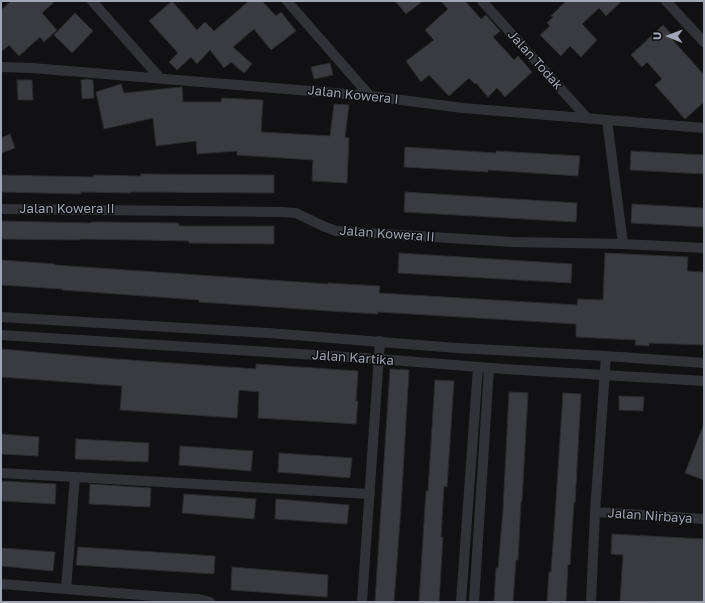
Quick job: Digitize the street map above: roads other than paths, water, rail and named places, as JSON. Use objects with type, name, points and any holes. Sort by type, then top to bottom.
[{"type":"street","points":[[92,1],[160,78]]},
{"type":"street","points":[[287,1],[370,96]]},
{"type":"street","name":"Jalan Todak","points":[[482,1],[587,118]]},
{"type":"street","points":[[666,1],[704,42]]},
{"type":"street","name":"Jalan Kowera I","points":[[1,67],[160,78],[370,96],[464,108],[704,128]]},
{"type":"street","points":[[607,120],[623,244]]},
{"type":"street","name":"Jalan Kowera II","points":[[1,209],[282,212],[296,213],[336,231],[513,242],[623,244],[704,248]]},
{"type":"street","name":"Jalan Kartika","points":[[1,317],[252,332],[457,348],[704,363]]},
{"type":"street","name":"Jalan Kartika","points":[[1,335],[704,381]]},
{"type":"street","points":[[362,602],[380,341]]},
{"type":"street","points":[[591,602],[595,512],[606,356]]},
{"type":"street","points":[[461,602],[478,367]]},
{"type":"street","points":[[474,602],[489,368]]},
{"type":"street","points":[[1,473],[370,494]]},
{"type":"street","points":[[66,589],[75,477]]},
{"type":"street","name":"Jalan Nirbaya","points":[[595,512],[704,519]]},
{"type":"street","points":[[1,584],[66,589],[167,600],[199,599],[210,602]]}]
